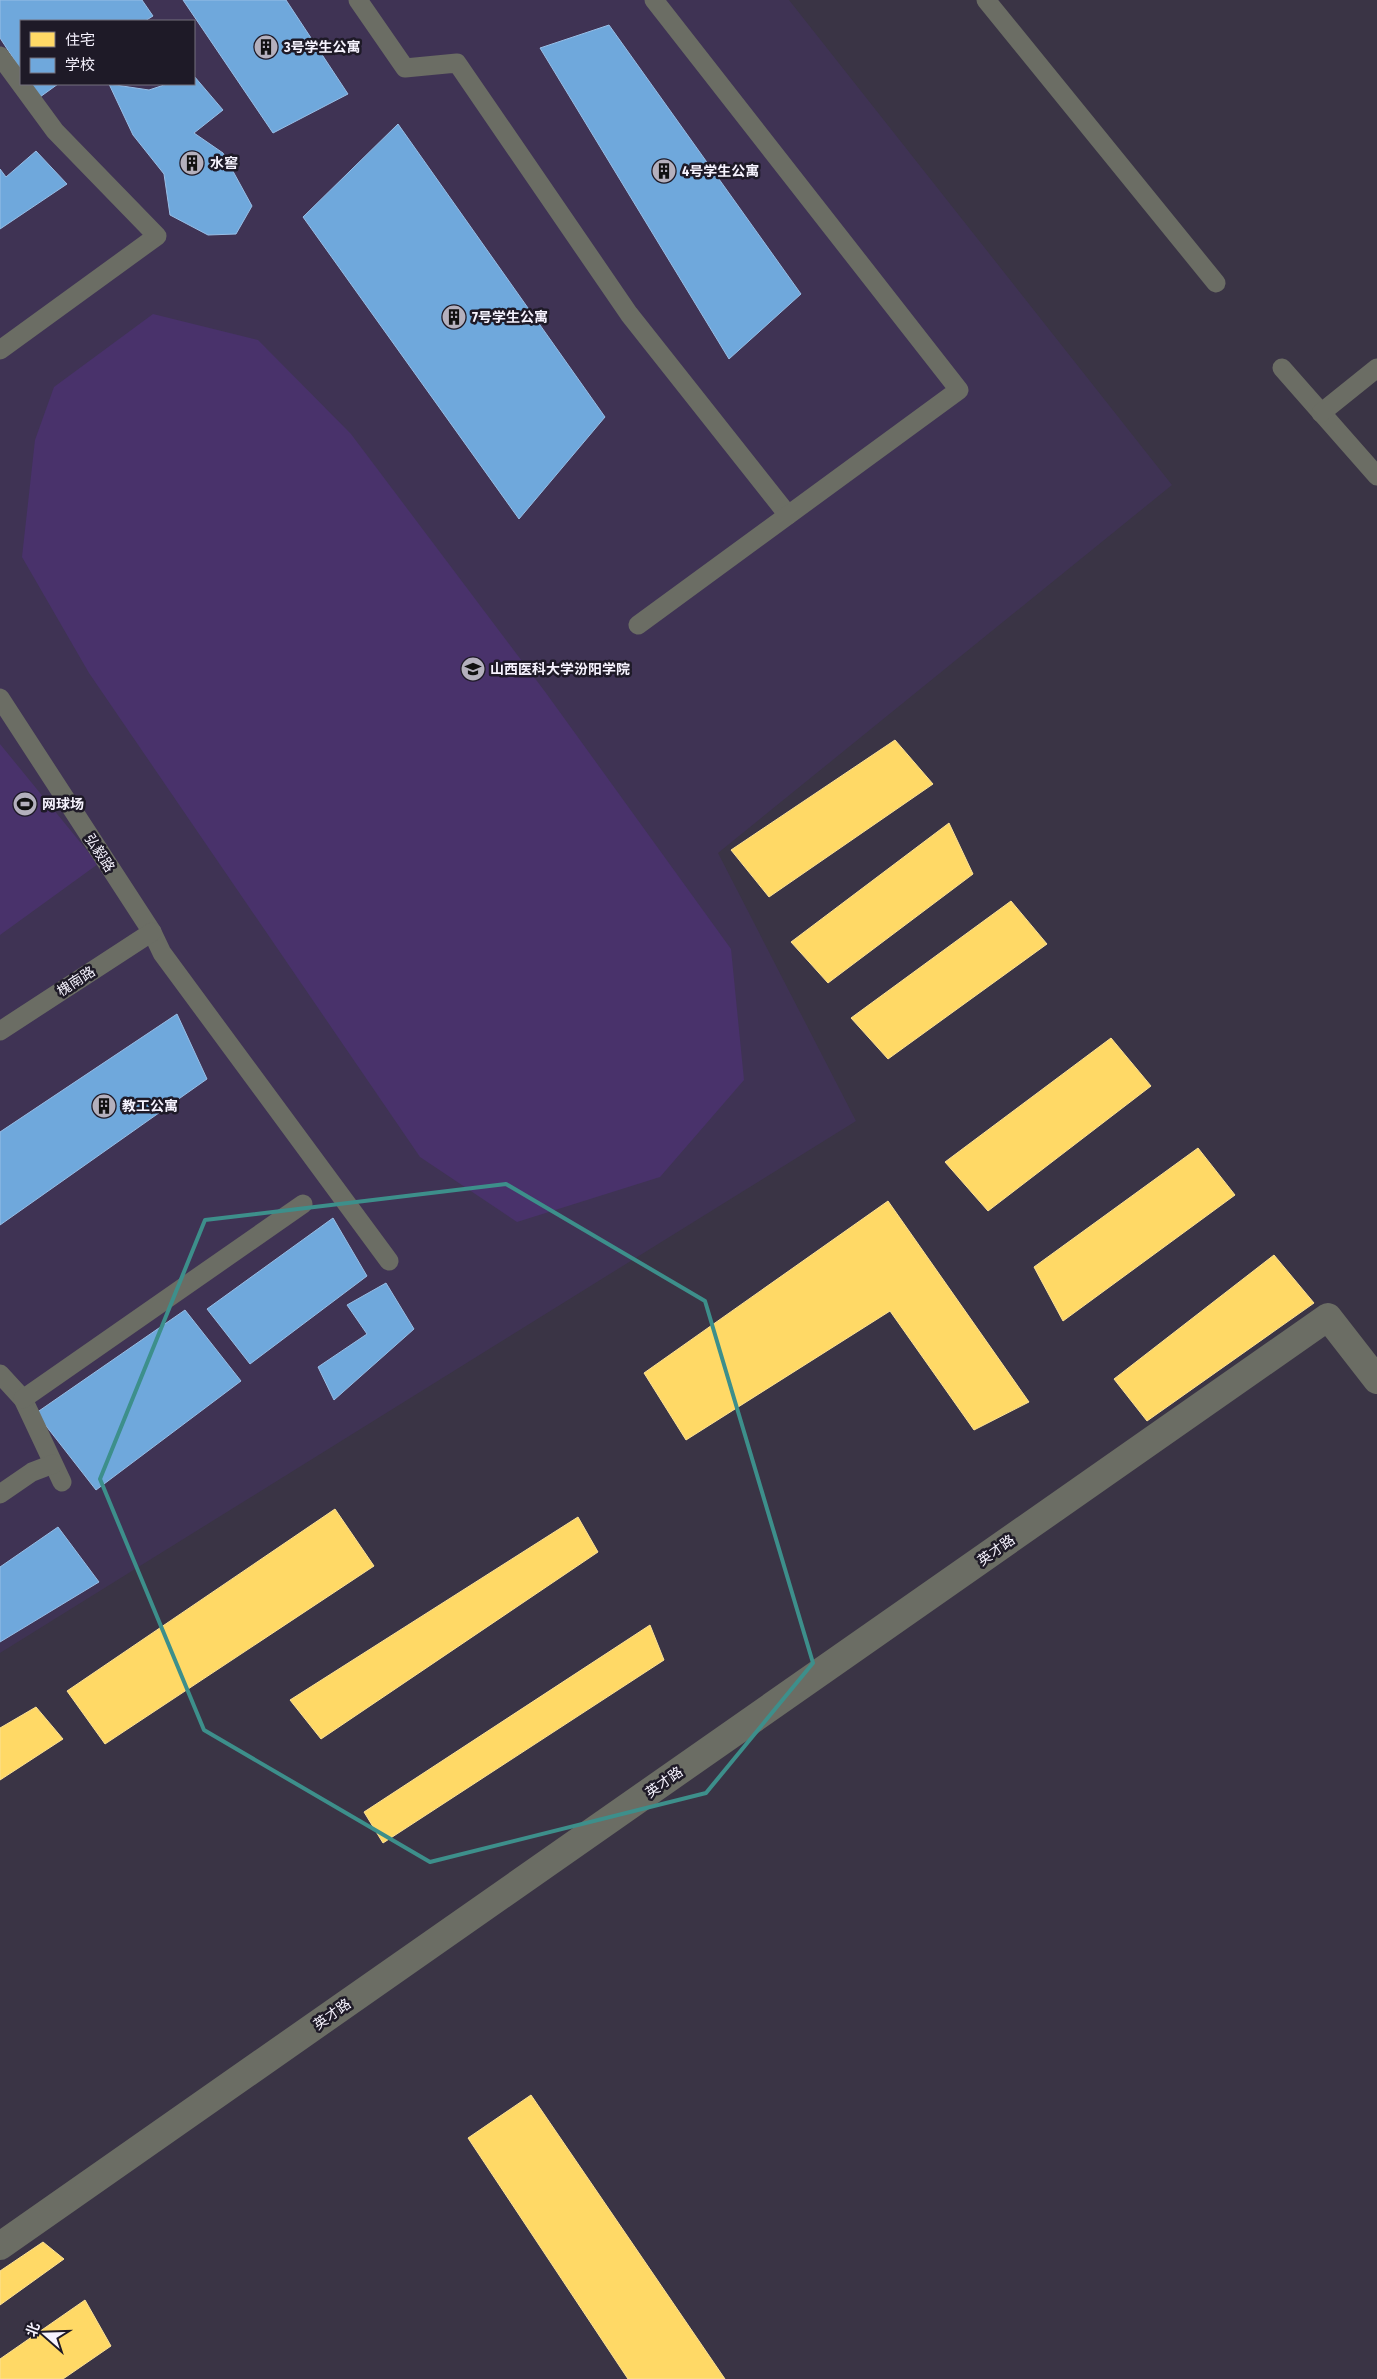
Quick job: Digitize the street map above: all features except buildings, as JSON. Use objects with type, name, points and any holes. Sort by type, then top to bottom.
[{"type":"street","name":"英才路","points":[[0,2246],[1328,1318],[1377,1380]]},
{"type":"lane","points":[[358,0],[404,68],[457,63],[629,314],[788,516]]},
{"type":"lane","points":[[638,625],[959,390],[654,0]]},
{"type":"lane","points":[[986,0],[1216,283]]},
{"type":"lane","points":[[0,56],[20,83]]},
{"type":"lane","points":[[0,350],[157,236],[55,131],[21,85]]},
{"type":"lane","points":[[1282,368],[1377,476]]},
{"type":"lane","points":[[1321,413],[1377,368]]},
{"type":"lane","name":"弘毅路","points":[[0,698],[152,932],[162,954],[389,1260]]},
{"type":"lane","name":"槐南路","points":[[0,1031],[152,932]]},
{"type":"lane","points":[[23,1399],[303,1204]]},
{"type":"lane","points":[[0,1374],[23,1399],[62,1482]]},
{"type":"lane","points":[[0,1494],[32,1472],[53,1464]]},
{"type":"highlighted area","points":[[506,1184],[705,1301],[813,1663],[706,1793],[430,1862],[204,1730],[100,1479],[205,1220]]},
{"type":"shaded area","name":"山西医科大学汾阳学院","points":[[0,0],[789,0],[1172,485],[718,853],[856,1121],[0,1653]]},
{"type":"shaded area","points":[[153,314],[258,340],[351,434],[546,693],[731,949],[744,1080],[660,1177],[517,1222],[420,1157],[89,673],[22,557],[35,440],[54,387]]},
{"type":"shaded area","name":"网球场","points":[[0,744],[98,864],[0,935]]},
{"type":"place","name":"3号学生公寓","points":[[266,47]]},
{"type":"place","name":"水窖","points":[[192,163]]},
{"type":"place","name":"4号学生公寓","points":[[664,171]]},
{"type":"place","name":"7号学生公寓","points":[[454,317]]},
{"type":"place","name":"山西医科大学汾阳学院","points":[[473,669]]},
{"type":"place","name":"网球场","points":[[25,804]]},
{"type":"place","name":"教工公寓","points":[[104,1106]]}]
